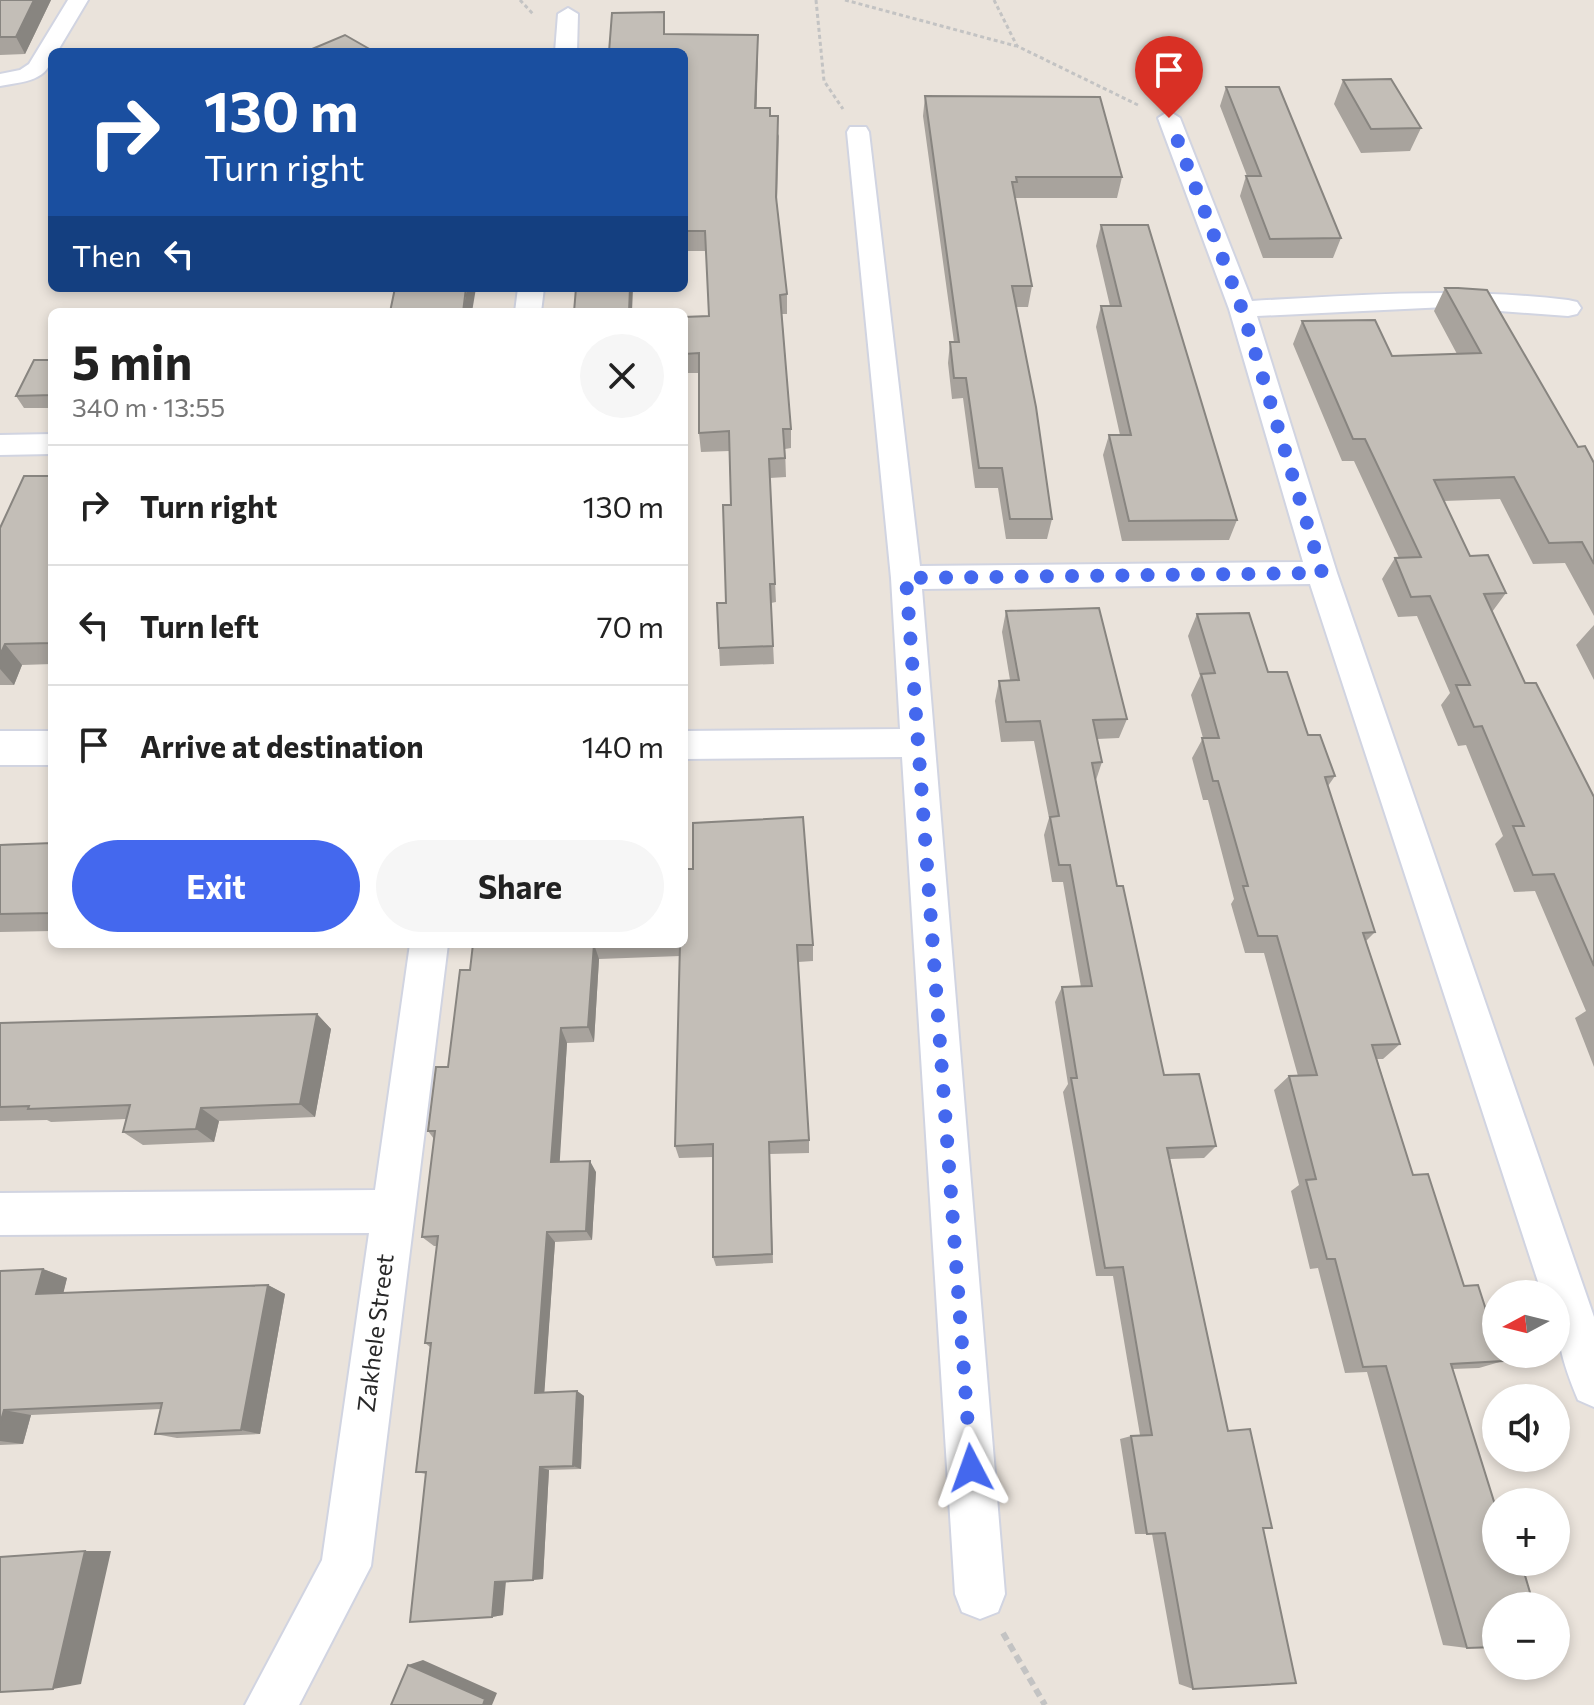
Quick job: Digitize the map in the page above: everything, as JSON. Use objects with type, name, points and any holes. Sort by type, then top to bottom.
[{"type":"street","points":[[49,48],[78,0]]},
{"type":"street","points":[[566,48],[568,14]]},
{"type":"street","points":[[0,80],[27,75],[37,68],[48,50]]},
{"type":"street","points":[[1169,118],[1242,309],[1322,573],[1594,1384]]},
{"type":"street","points":[[858,132],[906,578],[980,1594]]},
{"type":"street","points":[[1242,309],[1446,299],[1517,300],[1568,308]]},
{"type":"street","points":[[0,445],[48,444]]},
{"type":"street","points":[[906,578],[1322,573]]},
{"type":"street","points":[[688,745],[916,743]]},
{"type":"street","points":[[0,748],[48,748]]},
{"type":"street","name":"Zakhele Street","points":[[271,1705],[346,1566],[428,948]]},
{"type":"street","points":[[0,1214],[392,1211]]},
{"type":"path","points":[[816,0],[824,81],[858,132]]},
{"type":"path","points":[[845,0],[1017,46],[1121,98],[1169,118]]},
{"type":"path","points":[[994,0],[1017,46]]},
{"type":"path","points":[[980,1594],[1045,1705]]},
{"type":"building","points":[[0,0],[34,0],[16,37],[0,37]]},
{"type":"building","points":[[664,12],[664,34],[758,35],[755,108],[770,108],[770,116],[778,116],[776,197],[787,294],[780,295],[791,429],[783,429],[785,458],[769,459],[775,584],[770,584],[773,646],[719,648],[717,603],[726,603],[723,505],[731,505],[729,431],[699,433],[699,353],[688,354],[688,317],[709,316],[705,231],[688,231],[688,48],[609,48],[612,13]]},
{"type":"building","points":[[345,35],[368,48],[314,48]]},
{"type":"building","points":[[1391,79],[1421,128],[1371,129],[1343,80]]},
{"type":"building","points":[[1226,87],[1279,87],[1341,238],[1270,239],[1246,176],[1261,176]]},
{"type":"building","points":[[925,96],[1100,97],[1122,177],[1016,177],[1017,182],[1012,182],[1032,286],[1012,286],[1036,407],[1052,519],[1010,519],[1002,468],[979,468],[966,378],[954,378],[950,342],[959,342]]},
{"type":"building","points":[[1101,225],[1148,225],[1237,520],[1129,521],[1109,435],[1131,435],[1101,306],[1121,306]]},
{"type":"building","points":[[1445,288],[1487,290],[1578,447],[1585,446],[1594,463],[1594,564],[1582,542],[1549,543],[1514,477],[1434,480],[1470,556],[1488,555],[1506,593],[1484,594],[1525,683],[1536,683],[1594,797],[1594,966],[1554,874],[1533,875],[1513,826],[1524,826],[1482,726],[1474,727],[1456,685],[1470,685],[1430,596],[1411,597],[1395,558],[1421,557],[1365,439],[1353,439],[1302,321],[1375,320],[1392,356],[1481,353]]},
{"type":"building","points":[[394,292],[466,292],[464,308],[391,308]]},
{"type":"building","points":[[576,292],[630,292],[629,308],[574,308]]},
{"type":"building","points":[[34,360],[48,360],[48,395],[16,396]]},
{"type":"building","points":[[24,476],[48,476],[48,643],[5,644],[0,655],[0,528]]},
{"type":"building","points":[[1099,608],[1127,719],[1093,720],[1102,762],[1092,763],[1117,886],[1123,886],[1164,1075],[1199,1074],[1216,1146],[1167,1148],[1228,1431],[1250,1429],[1272,1528],[1263,1528],[1296,1683],[1193,1689],[1165,1533],[1147,1534],[1131,1436],[1152,1435],[1123,1267],[1105,1268],[1071,1078],[1077,1078],[1062,987],[1092,986],[1070,865],[1059,865],[1050,817],[1059,816],[1040,721],[1006,722],[999,681],[1019,680],[1006,611]]},
{"type":"building","points":[[1249,613],[1268,672],[1287,672],[1308,735],[1320,735],[1335,776],[1325,777],[1375,932],[1363,933],[1400,1044],[1372,1045],[1413,1175],[1428,1174],[1464,1286],[1478,1285],[1482,1297],[1482,1362],[1451,1364],[1482,1463],[1482,1472],[1485,1472],[1490,1488],[1482,1488],[1482,1576],[1525,1576],[1530,1592],[1482,1592],[1482,1647],[1467,1648],[1386,1366],[1363,1367],[1335,1259],[1327,1259],[1306,1180],[1316,1179],[1289,1076],[1317,1075],[1277,936],[1258,936],[1243,886],[1248,886],[1218,781],[1213,781],[1202,738],[1219,738],[1201,674],[1215,673],[1197,614]]},
{"type":"building","points":[[803,817],[813,945],[797,945],[809,1140],[769,1142],[772,1254],[713,1257],[713,1144],[675,1146],[680,948],[688,948],[688,869],[693,869],[693,823]]},
{"type":"building","points":[[48,843],[48,913],[0,914],[0,845]]},
{"type":"building","points":[[473,948],[594,948],[588,1027],[561,1028],[551,1162],[590,1161],[586,1231],[547,1232],[535,1393],[577,1391],[573,1466],[540,1467],[533,1580],[495,1582],[492,1617],[410,1622],[426,1472],[416,1472],[431,1343],[425,1343],[438,1236],[422,1237],[435,1131],[428,1131],[436,1067],[448,1067],[460,970],[470,970]]},
{"type":"building","points":[[317,1014],[300,1104],[201,1108],[196,1129],[123,1132],[130,1105],[28,1109],[29,1106],[0,1107],[0,1023]]},
{"type":"building","points":[[43,1269],[36,1294],[268,1285],[241,1430],[155,1434],[162,1403],[4,1410],[0,1424],[0,1271]]},
{"type":"building","points":[[85,1551],[53,1689],[0,1692],[0,1557]]},
{"type":"building","points":[[408,1665],[485,1699],[483,1705],[391,1705]]},
{"type":"route","points":[[971,1468],[906,578],[1322,573],[1242,309],[1169,118]]}]
